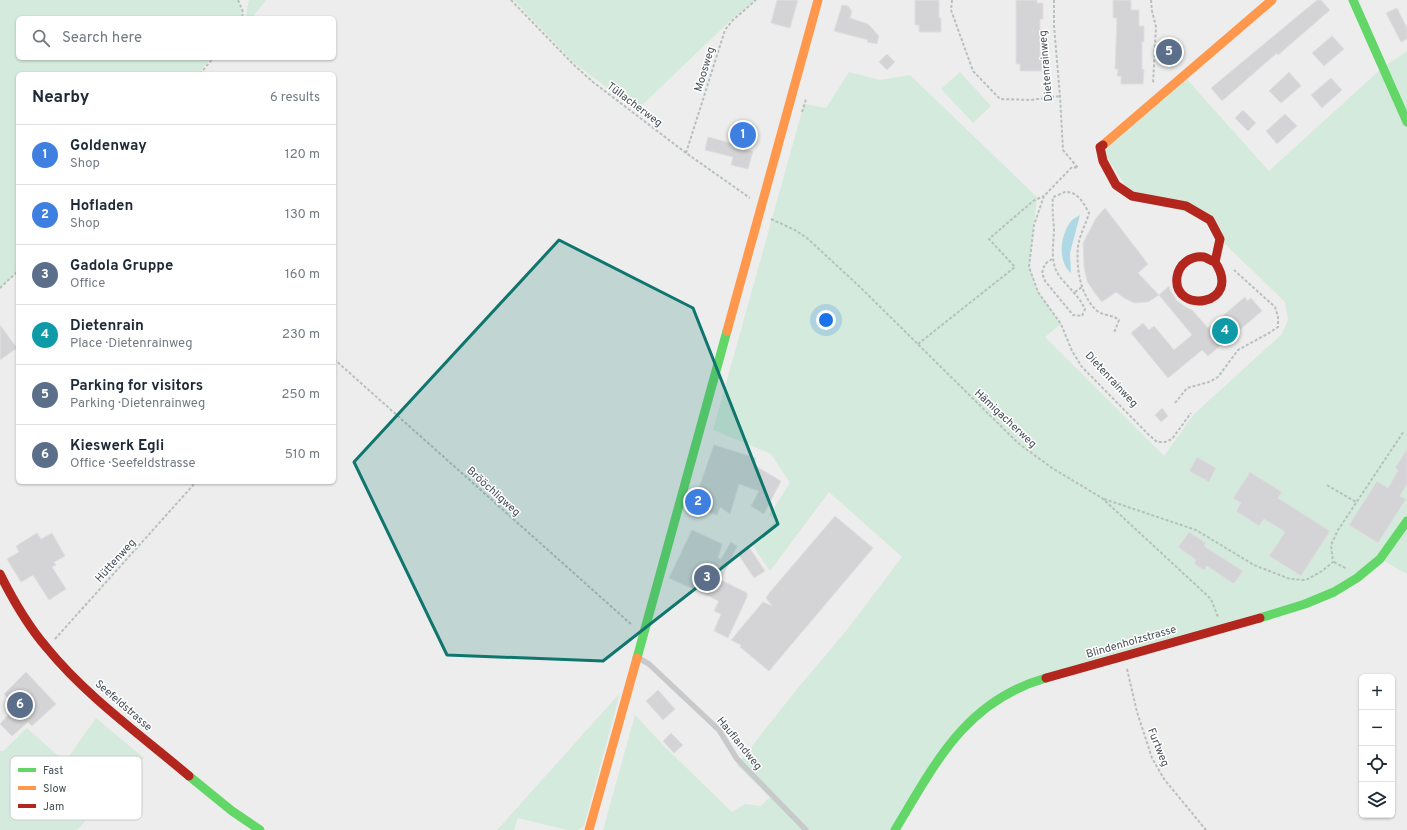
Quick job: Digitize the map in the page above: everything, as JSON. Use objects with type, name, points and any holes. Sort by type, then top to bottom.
[{"type":"street","points":[[589,830],[818,0]]},
{"type":"street","points":[[1215,262],[1220,239],[1210,220],[1186,206],[1132,196],[1116,185],[1103,161],[1100,147],[1272,0]]},
{"type":"street","points":[[1353,0],[1407,122]]},
{"type":"street","points":[[1201,256],[1209,258],[1215,262],[1220,268],[1223,282],[1216,296],[1210,300],[1202,302],[1195,301],[1182,294],[1178,287],[1177,279],[1181,265],[1187,260],[1201,256]]},
{"type":"street","name":"Blindenholzstrasse","points":[[895,830],[950,743],[971,720],[990,704],[1013,691],[1040,680],[1286,610],[1334,592],[1357,578],[1380,559],[1407,521]]},
{"type":"street","name":"Seefeldstrasse","points":[[0,574],[12,598],[32,629],[46,648],[63,666],[101,702],[218,801],[260,830]]},
{"type":"lane","name":"Hauflandweg","points":[[636,657],[648,664],[719,730],[738,758],[806,830]]},
{"type":"path","points":[[239,0],[243,12],[242,16]]},
{"type":"path","name":"Tüllacherweg","points":[[511,0],[584,74],[686,153],[755,202],[760,209],[795,230]]},
{"type":"path","name":"Moosweg","points":[[686,153],[726,30],[737,16],[756,0]]},
{"type":"path","points":[[952,0],[951,10],[973,71],[1000,99],[1031,100],[1060,96]]},
{"type":"path","name":"Dietenrainweg","points":[[1054,0],[1054,26],[1063,150],[1078,168],[1072,167],[1044,196],[1034,225],[1029,267],[1038,292],[1061,324],[1072,351],[1082,367],[1157,442],[1165,442],[1172,439],[1191,413]]},
{"type":"path","points":[[1152,0],[1152,11],[1156,27],[1153,101]]},
{"type":"path","points":[[202,72],[211,60]]},
{"type":"path","points":[[1052,259],[1045,264],[1042,273],[1045,281],[1074,315],[1082,316],[1085,309],[1081,301],[1060,276],[1052,259],[1054,228],[1052,214],[1053,197],[1066,192],[1073,193],[1083,201],[1089,213],[1078,246],[1079,270],[1082,287],[1087,298],[1098,312],[1115,317],[1119,320],[1114,333]]},
{"type":"path","points":[[918,344],[1015,267],[989,239],[1033,201],[1044,196]]},
{"type":"path","name":"Hämigacherweg","points":[[795,230],[818,248],[1018,443],[1052,468],[1102,498],[1211,599],[1222,628]]},
{"type":"path","points":[[1175,403],[1187,388],[1209,382],[1218,377],[1238,350],[1270,333],[1278,327],[1278,317],[1274,307],[1234,270]]},
{"type":"path","points":[[0,288],[16,273]]},
{"type":"path","points":[[1074,292],[1082,287]]},
{"type":"path","name":"Brööchligweg","points":[[336,361],[643,635]]},
{"type":"path","points":[[1102,498],[1196,530],[1254,566],[1290,579],[1306,580],[1333,562],[1331,545],[1338,530],[1404,431]]},
{"type":"path","name":"Hüttenweg","points":[[46,648],[194,484]]},
{"type":"path","points":[[1327,486],[1356,502]]},
{"type":"path","name":"Furtweg","points":[[1123,656],[1152,758],[1164,779],[1206,830]]},
{"type":"highlighted area","points":[[559,240],[693,308],[778,524],[603,661],[447,655],[354,462]]},
{"type":"green space","points":[[0,0],[237,0],[242,12],[241,16],[16,16],[16,60],[209,60],[200,72],[16,72],[16,273],[0,288]]},
{"type":"green space","points":[[249,0],[266,0],[254,16],[245,16]]},
{"type":"green space","points":[[514,0],[756,0],[731,20],[637,110],[574,63]]},
{"type":"green space","points":[[1407,51],[1407,574],[1380,559],[1334,592],[1040,680],[971,719],[895,830],[603,830],[635,715],[665,747],[732,812],[745,804],[761,806],[770,797],[737,765],[797,689],[846,631],[902,557],[829,492],[770,571],[753,546],[776,520],[769,515],[790,483],[771,454],[713,430],[804,104],[826,108],[849,72],[880,80],[910,75],[1037,197],[1029,267],[1038,292],[1061,324],[1045,337],[1164,456],[1194,414],[1282,334],[1288,320],[1285,302],[1220,239],[1210,220],[1132,196],[1100,147],[1183,75],[1269,171],[1382,68]]},
{"type":"green space","points":[[960,72],[991,106],[973,123],[941,89]]},
{"type":"green space","points":[[620,693],[584,826],[578,830],[567,830],[518,818],[514,830],[497,830]]},
{"type":"green space","points":[[96,718],[142,756],[69,756]]},
{"type":"green space","points":[[27,728],[58,756],[10,756],[10,820],[86,820],[77,830],[0,830],[0,751],[3,751]]},
{"type":"water","points":[[1080,215],[1070,253],[1071,273],[1064,262],[1062,255],[1063,240],[1065,232],[1072,220]]},
{"type":"building","points":[[777,0],[798,0],[790,28],[771,23]]},
{"type":"building","points":[[915,0],[939,0],[941,32],[919,32],[919,25],[915,25]]},
{"type":"building","points":[[1016,0],[1037,0],[1037,3],[1043,3],[1043,19],[1040,19],[1040,57],[1042,57],[1042,71],[1020,71],[1020,64],[1016,64]]},
{"type":"building","points":[[1113,0],[1131,0],[1131,10],[1139,10],[1139,26],[1144,26],[1144,42],[1142,42],[1142,69],[1144,70],[1143,84],[1121,84],[1121,76],[1117,76],[1118,69],[1115,69],[1117,18],[1113,18]]},
{"type":"building","points":[[1317,0],[1321,0],[1330,10],[1278,55],[1277,53],[1222,101],[1211,88]]},
{"type":"building","points":[[842,5],[848,6],[852,11],[850,18],[868,24],[879,36],[877,44],[867,42],[868,40],[834,31]]},
{"type":"building","points":[[1397,8],[1407,28],[1407,39],[1401,42],[1386,13]]},
{"type":"building","points":[[1332,36],[1344,49],[1324,66],[1312,53]]},
{"type":"building","points":[[887,54],[895,62],[887,70],[879,62]]},
{"type":"building","points":[[1289,72],[1301,86],[1281,103],[1269,91]]},
{"type":"building","points":[[1331,78],[1342,90],[1322,108],[1311,95]]},
{"type":"building","points":[[1243,110],[1256,123],[1248,131],[1235,118]]},
{"type":"building","points":[[1285,114],[1297,126],[1277,144],[1266,131]]},
{"type":"building","points":[[736,122],[751,126],[745,149],[753,151],[748,169],[731,165],[733,157],[705,150],[708,137],[730,143]]},
{"type":"building","points":[[1105,208],[1148,264],[1138,273],[1159,295],[1148,302],[1134,303],[1116,292],[1102,302],[1087,281],[1084,267],[1083,243],[1096,218]]},
{"type":"building","points":[[1169,286],[1177,301],[1192,310],[1208,328],[1245,297],[1247,301],[1251,298],[1262,311],[1208,356],[1202,350],[1168,378],[1131,333],[1143,323],[1149,330],[1154,326],[1174,350],[1192,335],[1159,295]]},
{"type":"building","points":[[0,325],[16,349],[0,360]]},
{"type":"building","points":[[1162,408],[1168,416],[1161,422],[1155,415]]},
{"type":"building","points":[[714,445],[756,458],[754,465],[781,481],[764,514],[751,506],[759,491],[739,484],[730,514],[720,507],[717,515],[692,508]]},
{"type":"building","points":[[1407,449],[1407,484],[1400,496],[1406,499],[1378,543],[1349,525],[1377,481],[1388,488],[1398,470],[1395,468]]},
{"type":"building","points":[[1197,457],[1216,468],[1209,482],[1189,471]]},
{"type":"building","points":[[1250,472],[1282,492],[1278,498],[1330,531],[1301,576],[1269,556],[1285,532],[1264,519],[1259,526],[1236,511],[1241,503],[1233,498]]},
{"type":"building","points":[[835,516],[873,548],[769,671],[740,647],[741,645],[731,640],[763,602],[772,606],[766,598],[770,592]]},
{"type":"building","points":[[692,530],[722,544],[718,558],[721,559],[731,542],[737,546],[721,580],[747,593],[747,597],[728,638],[714,631],[721,614],[714,611],[719,601],[669,578]]},
{"type":"building","points":[[1189,532],[1206,543],[1204,546],[1243,571],[1234,584],[1207,566],[1204,570],[1194,564],[1196,560],[1178,547]]},
{"type":"building","points":[[37,533],[41,539],[52,533],[65,556],[54,562],[56,565],[52,567],[66,589],[49,600],[33,575],[21,582],[7,559],[19,552],[16,546]]},
{"type":"building","points":[[749,547],[765,571],[754,578],[738,554]]},
{"type":"building","points":[[26,672],[56,704],[32,726],[28,722],[12,736],[0,724],[15,707],[4,694]]},
{"type":"building","points":[[658,690],[675,709],[663,720],[646,701]]},
{"type":"building","points":[[671,733],[683,745],[674,753],[663,741]]},
{"type":"traffic: fast","points":[[1353,0],[1407,122]]},
{"type":"traffic: fast","points":[[637,658],[727,331]]},
{"type":"traffic: fast","points":[[1260,618],[1305,604],[1334,592],[1357,578],[1380,559],[1407,521]]},
{"type":"traffic: fast","points":[[895,830],[939,759],[955,738],[973,719],[994,702],[1018,688],[1046,678]]},
{"type":"traffic: fast","points":[[189,776],[232,811],[260,830]]},
{"type":"traffic: slow","points":[[727,331],[818,0]]},
{"type":"traffic: slow","points":[[1103,145],[1272,0]]},
{"type":"traffic: slow","points":[[589,830],[637,658]]},
{"type":"traffic: jam","points":[[1103,145],[1100,147],[1103,161],[1116,185],[1132,196],[1186,206],[1210,220],[1220,239],[1215,262],[1221,277],[1221,288],[1214,296],[1205,300],[1194,301],[1185,297],[1178,289],[1177,277],[1183,264],[1195,257],[1204,257],[1215,262]]},
{"type":"traffic: jam","points":[[0,574],[27,622],[62,666],[115,715],[189,776]]},
{"type":"traffic: jam","points":[[1046,678],[1260,618]]},
{"type":"place","name":"Parking for visitors","points":[[1169,52]]},
{"type":"place","name":"Goldenway","points":[[743,135]]},
{"type":"place","name":"Dietenrain","points":[[1225,331]]},
{"type":"place","name":"Hofladen","points":[[698,502]]},
{"type":"place","name":"Gadola Gruppe","points":[[707,578]]},
{"type":"place","name":"Kieswerk Egli","points":[[20,705]]}]
